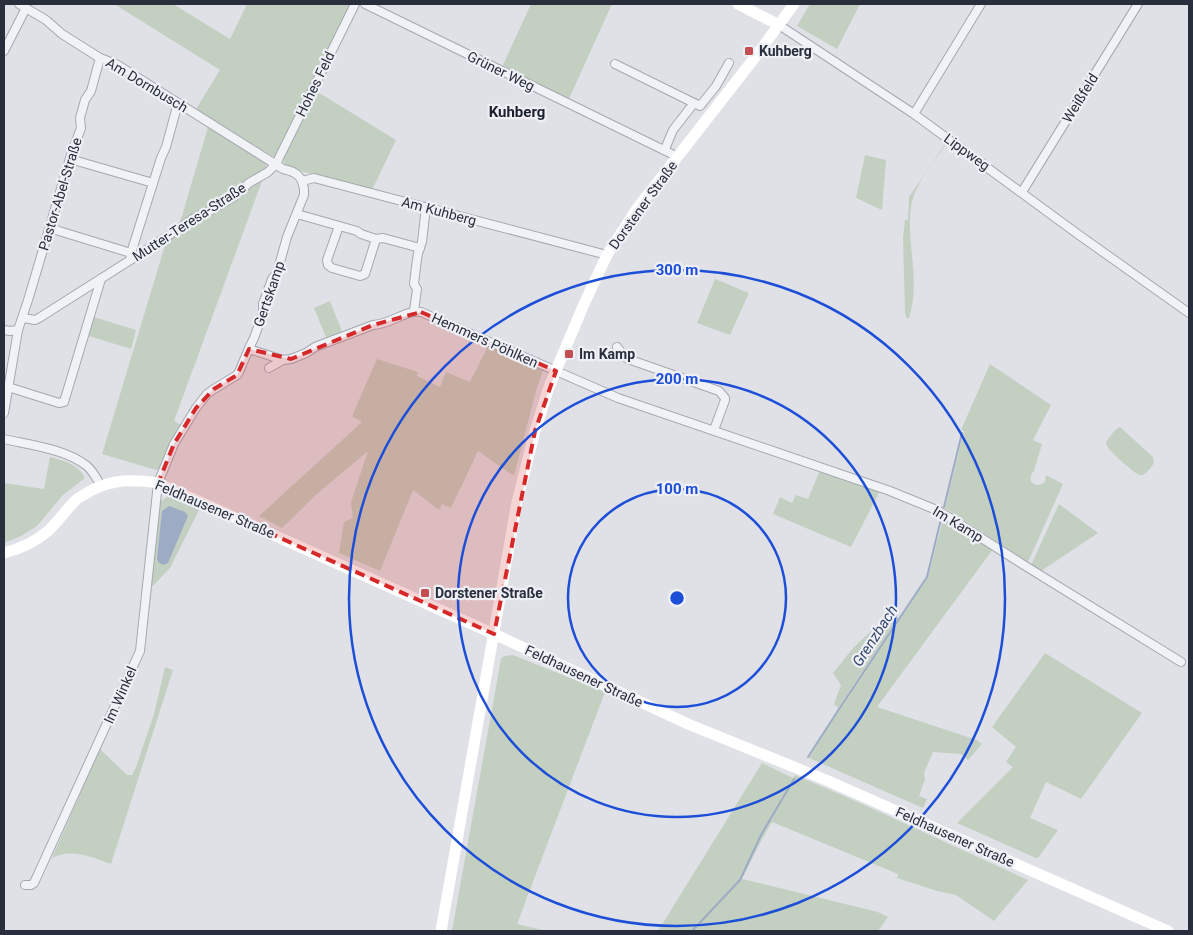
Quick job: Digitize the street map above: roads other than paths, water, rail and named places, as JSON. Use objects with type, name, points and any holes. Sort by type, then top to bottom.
[{"type":"main road","name":"Lippweg","points":[[738,4],[779,26]]},
{"type":"main road","name":"Dorstener Straße","points":[[440,931],[517,502],[535,431],[556,371],[584,304],[607,256],[636,210],[794,4]]},
{"type":"main road","name":"Feldhausener Straße","points":[[4,553],[24,547],[36,540],[79,498],[101,486],[129,480],[158,483],[494,634],[688,724],[826,780],[1168,931]]},
{"type":"street","name":"Am Dornbusch","points":[[19,4],[46,20],[62,34],[100,58],[116,64],[276,164]]},
{"type":"street","name":"Hohes Feld","points":[[276,164],[355,4]]},
{"type":"street","name":"Grüner Weg","points":[[365,4],[678,157]]},
{"type":"street","points":[[914,114],[981,4]]},
{"type":"street","name":"Weißfeld","points":[[1022,192],[1138,4]]},
{"type":"street","points":[[4,51],[26,8]]},
{"type":"street","name":"Lippweg","points":[[779,26],[914,114],[1189,313]]},
{"type":"street","name":"Pastor-Abel-Straße","points":[[18,330],[81,128],[80,118],[85,100],[91,91],[100,58]]},
{"type":"street","points":[[615,64],[700,106],[716,86],[729,63]]},
{"type":"street","points":[[50,226],[59,231],[131,256],[178,103]]},
{"type":"street","points":[[665,150],[673,130],[694,103]]},
{"type":"street","points":[[70,159],[153,183]]},
{"type":"street","points":[[276,164],[283,169],[296,173],[302,181]]},
{"type":"street","name":"Mutter-Teresa-Straße","points":[[23,318],[35,320],[39,318],[101,279],[131,256],[232,198],[276,164]]},
{"type":"street","name":"Am Kuhberg","points":[[302,181],[314,178],[607,256]]},
{"type":"street","name":"Gertskamp","points":[[239,372],[254,338],[263,313],[263,304],[272,279],[277,273],[287,237],[297,214],[304,192],[302,181]]},
{"type":"street","name":"Hemmers Pöhlken","points":[[414,311],[417,289],[414,284],[426,207]]},
{"type":"street","points":[[297,214],[357,231],[376,239],[382,238],[420,248]]},
{"type":"street","points":[[339,226],[327,260],[328,265],[332,268],[360,276],[365,274],[376,239]]},
{"type":"street","points":[[8,387],[64,402],[101,279]]},
{"type":"street","name":"Hemmers Pöhlken","points":[[270,368],[283,360],[306,353],[315,347],[414,311],[422,312],[556,371]]},
{"type":"street","points":[[4,330],[18,330],[4,413]]},
{"type":"street","points":[[617,347],[628,359],[722,393],[726,398],[714,430]]},
{"type":"street","points":[[248,349],[283,360]]},
{"type":"street","name":"Im Kamp","points":[[556,371],[618,398],[890,491],[939,511],[1181,662]]},
{"type":"street","points":[[158,483],[174,444],[196,408],[208,394],[239,372],[249,374]]},
{"type":"street","points":[[4,439],[73,457],[88,467],[101,486]]},
{"type":"street","name":"Im Winkel","points":[[25,884],[31,885],[34,883],[140,651],[158,483]]},
{"type":"water","points":[[169,506],[185,512],[188,516],[168,563],[163,565],[158,562],[157,558],[162,511]]},
{"type":"waterway","name":"Grenzbach","points":[[944,507],[962,433]]},
{"type":"waterway","name":"Grenzbach","points":[[808,757],[927,577],[941,519]]},
{"type":"waterway","name":"Grenzbach","points":[[692,931],[740,880],[761,835],[794,779]]},
{"type":"place","name":"Kuhberg","points":[[749,51]]},
{"type":"place","name":"Im Kamp","points":[[569,354]]},
{"type":"place","name":"Dorstener Straße","points":[[425,593]]},
{"type":"district","name":"Kuhberg","points":[[517,112]]}]
